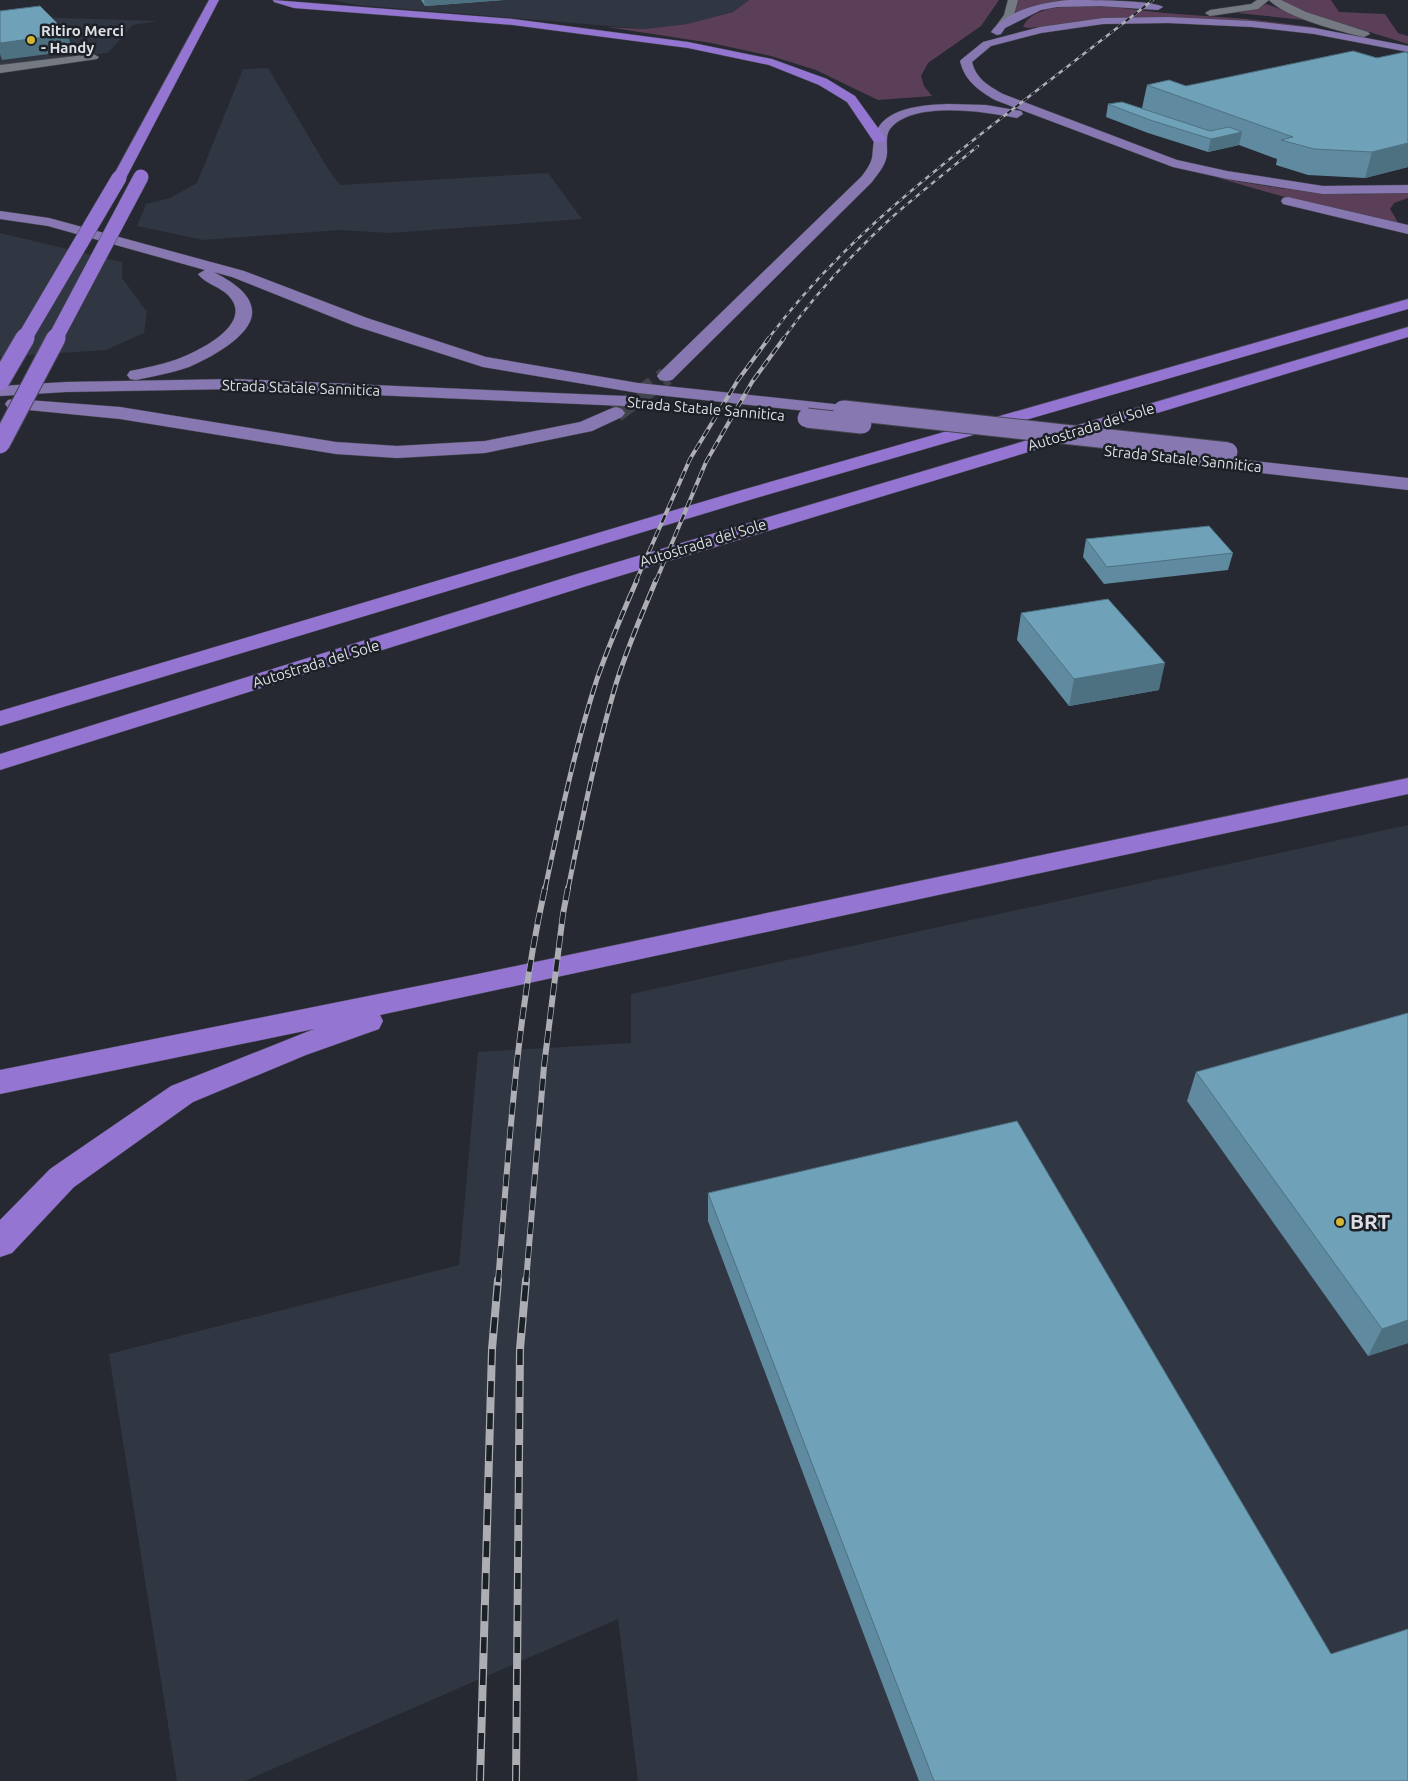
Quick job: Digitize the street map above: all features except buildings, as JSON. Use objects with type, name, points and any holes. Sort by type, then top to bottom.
[{"type":"highway","points":[[0,381],[119,178],[214,0]]},
{"type":"highway","points":[[278,0],[294,5],[336,9],[513,22],[688,45],[772,62],[823,82],[851,99],[879,139]]},
{"type":"highway","points":[[0,444],[143,172]]},
{"type":"highway","name":"Autostrada del Sole","points":[[0,719],[730,500],[1408,304]]},
{"type":"highway","name":"Autostrada del Sole","points":[[0,762],[604,573],[1408,332]]},
{"type":"highway","points":[[0,1082],[473,985],[1408,786]]},
{"type":"highway","points":[[0,1243],[62,1178],[182,1094],[295,1047],[473,985]]},
{"type":"main road","points":[[1248,192],[1214,182],[1173,163],[999,97],[977,84],[968,72],[966,61],[987,44],[1001,26],[1046,3],[1080,1],[1116,0],[1210,13],[1314,24],[1364,34],[1408,48]]},
{"type":"main road","points":[[987,44],[1040,30],[1103,21],[1168,20],[1216,22],[1314,31],[1408,48]]},
{"type":"main road","points":[[666,376],[868,180],[880,158],[879,139],[886,126],[899,116],[927,109],[959,107],[996,109],[1099,135]]},
{"type":"main road","points":[[1173,163],[1272,183],[1323,190],[1408,188]]},
{"type":"main road","points":[[1275,199],[1408,230]]},
{"type":"main road","points":[[0,215],[48,222],[154,250],[224,283],[243,302],[245,313],[227,340],[188,361],[112,380],[66,387]]},
{"type":"main road","name":"Strada Statale Sannitica","points":[[154,250],[238,274],[361,322],[482,362],[638,388],[1408,471]]},
{"type":"main road","name":"Strada Statale Sannitica","points":[[0,391],[66,387],[244,384],[610,400],[807,418],[1408,484]]},
{"type":"main road","points":[[0,405],[16,404],[120,413],[336,448],[397,452],[485,447],[585,427],[616,413]]},
{"type":"street","points":[[1001,26],[1009,15],[1013,0]]},
{"type":"street","points":[[1210,13],[1254,7],[1264,0]]},
{"type":"street","points":[[1274,0],[1277,4],[1289,9],[1364,34]]},
{"type":"street","points":[[0,69],[93,57]]},
{"type":"shaded area","points":[[332,0],[749,0],[733,12],[687,24],[645,29],[357,5]]},
{"type":"shaded area","points":[[749,0],[999,0],[981,26],[928,63],[921,76],[924,86],[932,96],[878,100],[816,70],[771,56],[711,43],[607,27],[645,29],[687,24],[733,12]]},
{"type":"shaded area","points":[[1018,0],[1072,0],[1036,6],[1012,18]]},
{"type":"shaded area","points":[[1280,0],[1331,0],[1339,12],[1385,14],[1398,33],[1408,36],[1408,44],[1286,6]]},
{"type":"shaded area","points":[[1266,4],[1315,21],[1237,13],[1256,9]]},
{"type":"shaded area","points":[[1075,5],[1096,5],[1164,13],[1247,19],[1313,27],[1333,32],[1247,22],[1065,24],[1023,27],[1038,12]]},
{"type":"shaded area","points":[[0,16],[158,21],[133,25],[108,53],[0,67]]},
{"type":"shaded area","points":[[268,68],[328,169],[340,185],[548,173],[582,219],[390,233],[339,230],[203,240],[137,226],[146,204],[170,198],[197,183],[243,69]]},
{"type":"shaded area","points":[[1215,177],[1263,186],[1335,194],[1408,191],[1408,198],[1394,203],[1390,209],[1399,224],[1281,196]]},
{"type":"shaded area","points":[[0,233],[122,262],[122,278],[147,312],[144,333],[106,350],[0,357]]},
{"type":"shaded area","points":[[1408,825],[1408,1781],[638,1781],[618,1619],[245,1781],[177,1781],[109,1354],[459,1265],[478,1052],[631,1043],[631,994]]},
{"type":"tunnel","points":[[616,413],[666,376]]},
{"type":"railway","points":[[768,339],[818,279],[903,197],[964,147],[1153,0]]},
{"type":"railway","points":[[783,339],[820,292],[875,233],[911,200],[978,146]]},
{"type":"railway","points":[[636,581],[690,459],[738,380],[769,338]]},
{"type":"railway","points":[[656,581],[706,462],[752,382],[784,338]]},
{"type":"railway","points":[[545,889],[568,783],[589,705],[606,654],[637,580]]},
{"type":"railway","points":[[568,889],[590,786],[616,684],[656,580]]},
{"type":"railway","points":[[498,1282],[520,1035],[535,937],[545,888]]},
{"type":"railway","points":[[526,1282],[544,1066],[568,888]]},
{"type":"railway","points":[[480,1781],[492,1349],[498,1280]]},
{"type":"railway","points":[[516,1781],[520,1349],[526,1280]]},
{"type":"place","name":"Ritiro Merci - Handy","points":[[31,40]]},
{"type":"place","name":"BRT","points":[[1340,1222]]}]
